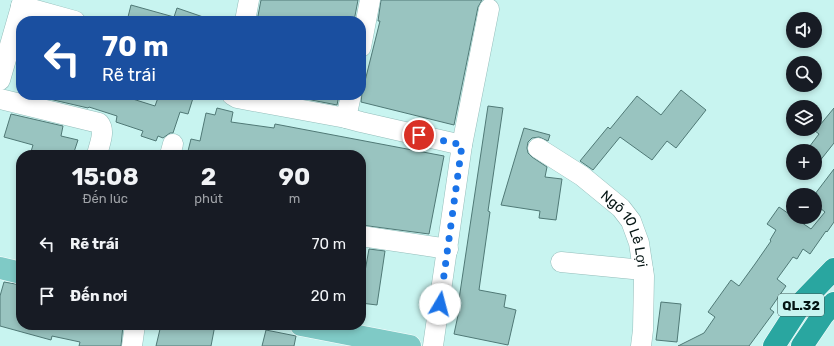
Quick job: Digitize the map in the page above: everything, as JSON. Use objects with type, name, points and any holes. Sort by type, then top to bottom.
[{"type":"highway","name":"QL.32","points":[[774,346],[803,301],[834,269]]},
{"type":"highway","name":"QL.32","points":[[802,346],[823,315],[834,303]]},
{"type":"main road","points":[[0,268],[16,272]]},
{"type":"main road","points":[[327,330],[410,346]]},
{"type":"street","points":[[246,16],[249,0]]},
{"type":"street","points":[[366,21],[370,0]]},
{"type":"street","points":[[16,16],[22,3],[60,16]]},
{"type":"street","points":[[433,346],[462,145],[489,10]]},
{"type":"street","points":[[0,80],[6,38],[16,16]]},
{"type":"street","points":[[0,99],[99,123],[102,126],[103,131],[98,150]]},
{"type":"street","points":[[248,100],[346,118],[462,145]]},
{"type":"street","points":[[346,118],[350,100]]},
{"type":"street","name":"Ngõ 10 Lê Lợi","points":[[538,148],[582,176],[621,208],[631,221],[639,243],[644,270],[644,306],[641,346]]},
{"type":"street","points":[[366,237],[448,249]]},
{"type":"street","points":[[561,262],[644,270]]},
{"type":"street","points":[[132,346],[134,330]]},
{"type":"building","points":[[261,0],[358,0],[355,16],[258,16]]},
{"type":"building","points":[[381,0],[482,0],[478,7],[454,125],[361,102],[361,100],[366,100],[366,77],[380,21],[378,21]]},
{"type":"building","points":[[131,5],[170,16],[128,16]]},
{"type":"building","points":[[177,8],[200,16],[174,16]]},
{"type":"building","points":[[681,90],[706,110],[676,148],[667,141],[652,160],[620,137],[593,170],[580,161],[608,127],[610,129],[637,96],[661,115]]},
{"type":"building","points":[[54,100],[136,100],[155,106],[157,100],[192,100],[188,114],[180,112],[173,133],[170,133],[163,138],[158,136],[156,141],[141,136],[143,131],[116,122],[117,116],[89,107]]},
{"type":"building","points":[[311,100],[338,100],[337,105]]},
{"type":"building","points":[[488,106],[503,108],[488,211],[490,212],[479,290],[506,295],[504,307],[516,310],[508,345],[454,334],[460,306],[458,306]]},
{"type":"building","points":[[217,108],[233,112],[231,122],[274,128],[275,124],[444,156],[429,234],[366,226],[366,150],[188,150],[191,139],[200,141],[206,113],[215,115]]},
{"type":"building","points":[[834,108],[834,143],[822,158],[822,144],[811,144],[817,136],[822,136],[822,123]]},
{"type":"building","points":[[11,114],[63,126],[61,136],[78,140],[75,150],[32,150],[33,145],[4,137]]},
{"type":"building","points":[[524,128],[550,135],[548,141],[539,137],[532,138],[528,142],[527,148],[528,153],[532,157],[547,167],[545,177],[562,179],[556,220],[539,218],[540,211],[501,205]]},
{"type":"building","points":[[834,169],[834,222],[810,254],[803,249],[797,259],[793,257],[777,279],[786,286],[770,309],[774,312],[749,346],[678,346],[704,333],[715,317],[708,312],[731,280],[739,286],[755,264],[771,241],[770,240],[776,230],[767,224],[779,207],[786,212],[786,224],[804,224],[811,229],[815,224],[822,224],[822,216],[825,212],[822,210],[822,188],[820,188]]},
{"type":"building","points":[[369,249],[385,251],[377,305],[366,304],[366,266]]},
{"type":"building","points":[[4,282],[16,284],[16,330],[123,330],[121,346],[79,346],[80,342],[52,336],[51,340],[0,326],[0,296]]},
{"type":"building","points":[[661,302],[681,304],[677,342],[656,340]]},
{"type":"building","points":[[160,330],[214,330],[211,346],[156,346]]},
{"type":"building","points":[[266,330],[296,336],[294,346],[262,346]]},
{"type":"route","points":[[419,135],[462,145],[440,304]]}]
